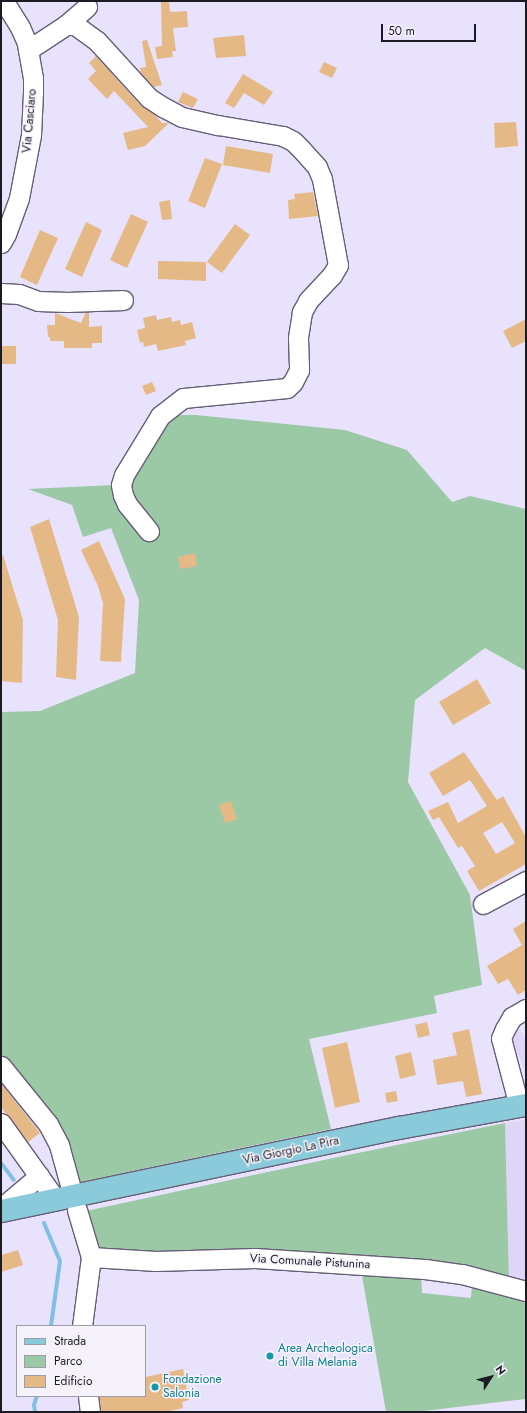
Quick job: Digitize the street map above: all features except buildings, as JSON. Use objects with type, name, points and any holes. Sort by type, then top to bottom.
[{"type":"main road","name":"Via Giorgio La Pira","points":[[1,1211],[63,1192],[522,1106]]},
{"type":"street","name":"Via Casciaro","points":[[1,244],[19,198],[31,134],[33,78],[28,50],[20,27],[4,1]]},
{"type":"street","points":[[28,50],[45,41],[87,7]]},
{"type":"street","points":[[66,25],[75,25],[97,41],[149,98],[182,117],[218,126],[283,136],[293,141],[317,167],[322,179],[337,255],[338,265],[336,271],[308,301],[302,312],[298,338],[299,370],[293,382],[287,388],[183,398],[160,416],[124,475],[121,484],[123,496],[127,504],[149,531]]},
{"type":"street","points":[[1,293],[20,294],[38,301],[60,302],[123,300]]},
{"type":"street","points":[[483,904],[526,881]]},
{"type":"street","points":[[522,1106],[501,1038],[512,1017],[526,1009]]},
{"type":"street","points":[[1,1066],[48,1124],[58,1145],[63,1192]]},
{"type":"street","points":[[1,1123],[39,1176],[63,1192]]},
{"type":"street","points":[[1,1208],[39,1176]]},
{"type":"street","points":[[77,1210],[91,1257],[82,1325]]},
{"type":"street","name":"Via Comunale Pistunina","points":[[91,1257],[156,1261],[255,1258],[425,1269],[462,1274],[526,1291]]},
{"type":"street","points":[[88,1397],[90,1412]]},
{"type":"shaded area","points":[[520,1029],[526,1040],[526,1074],[511,1036]]},
{"type":"shaded area","points":[[526,1120],[526,1288],[509,1285],[505,1123]]},
{"type":"green space","points":[[175,415],[196,415],[345,430],[407,450],[452,502],[470,496],[526,509],[526,671],[485,648],[415,700],[408,782],[470,895],[482,985],[434,996],[437,1013],[309,1039],[331,1129],[80,1182],[63,1132],[55,1119],[1,1056],[1,712],[40,711],[135,673],[139,600],[111,528],[83,537],[72,505],[28,489],[114,485],[159,426]]},
{"type":"green space","points":[[505,1123],[509,1285],[97,1251],[86,1211],[338,1157]]},
{"type":"green space","points":[[361,1270],[421,1275],[422,1293],[471,1298],[472,1284],[526,1296],[526,1399],[415,1412],[386,1412]]},
{"type":"waterway","points":[[1,1163],[14,1180]]},
{"type":"waterway","points":[[44,1223],[60,1261],[51,1325]]},
{"type":"waterway","points":[[35,1412],[34,1405],[37,1397]]},
{"type":"place","name":"Area Archeologica di Villa Melania","points":[[270,1356]]},
{"type":"place","name":"Fondazione Salonia","points":[[155,1387]]}]
